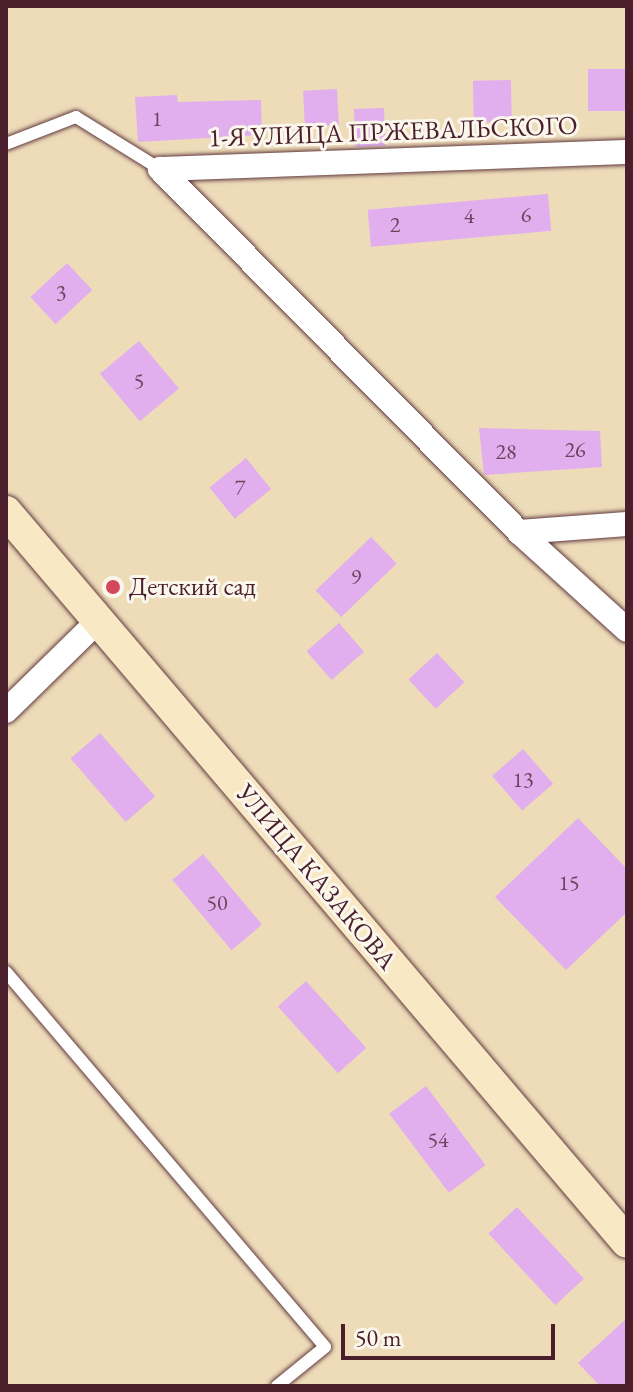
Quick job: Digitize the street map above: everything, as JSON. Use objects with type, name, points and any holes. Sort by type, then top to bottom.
[{"type":"main road","name":"УЛИЦА КАЗАКОВА","points":[[6,512],[627,1242]]},
{"type":"street","name":"1-Я УЛИЦА ПРЖЕВАЛЬСКОГО","points":[[160,169],[627,152]]},
{"type":"street","points":[[160,169],[519,532],[627,630]]},
{"type":"street","points":[[519,532],[627,524]]},
{"type":"street","points":[[6,711],[98,621]]},
{"type":"lane","points":[[6,144],[76,117],[160,169]]},
{"type":"lane","points":[[6,972],[325,1347],[277,1386]]},
{"type":"building","points":[[588,69],[627,69],[627,111],[588,111]]},
{"type":"building","points":[[511,80],[512,122],[474,123],[473,81]]},
{"type":"building","points":[[337,89],[339,125],[305,127],[303,91]]},
{"type":"building","points":[[177,95],[178,102],[261,100],[262,135],[138,142],[135,97]]},
{"type":"building","points":[[384,108],[385,146],[355,147],[354,109]]},
{"type":"building","points":[[548,194],[551,231],[371,247],[368,210]]},
{"type":"building","points":[[67,263],[92,290],[56,324],[30,297]]},
{"type":"building","points":[[139,341],[179,388],[140,421],[100,374]]},
{"type":"building","points":[[479,428],[600,431],[602,467],[484,475]]},
{"type":"building","points":[[246,458],[271,489],[235,519],[209,488]]},
{"type":"building","points":[[371,537],[397,564],[341,617],[316,590]]},
{"type":"building","points":[[339,623],[364,652],[331,680],[307,651]]},
{"type":"building","points":[[437,653],[464,682],[436,709],[408,680]]},
{"type":"building","points":[[100,733],[155,796],[126,822],[71,759]]},
{"type":"building","points":[[523,749],[553,784],[522,811],[492,776]]},
{"type":"building","points":[[578,818],[627,869],[627,912],[566,970],[495,897]]},
{"type":"building","points":[[203,854],[262,924],[231,950],[172,880]]},
{"type":"building","points":[[306,981],[366,1048],[338,1073],[278,1006]]},
{"type":"building","points":[[426,1086],[486,1165],[449,1193],[389,1114]]},
{"type":"building","points":[[517,1207],[584,1279],[555,1305],[488,1234]]},
{"type":"building","points":[[627,1318],[627,1386],[600,1386],[578,1363]]},
{"type":"place","name":"Детский сад","points":[[113,587]]}]
